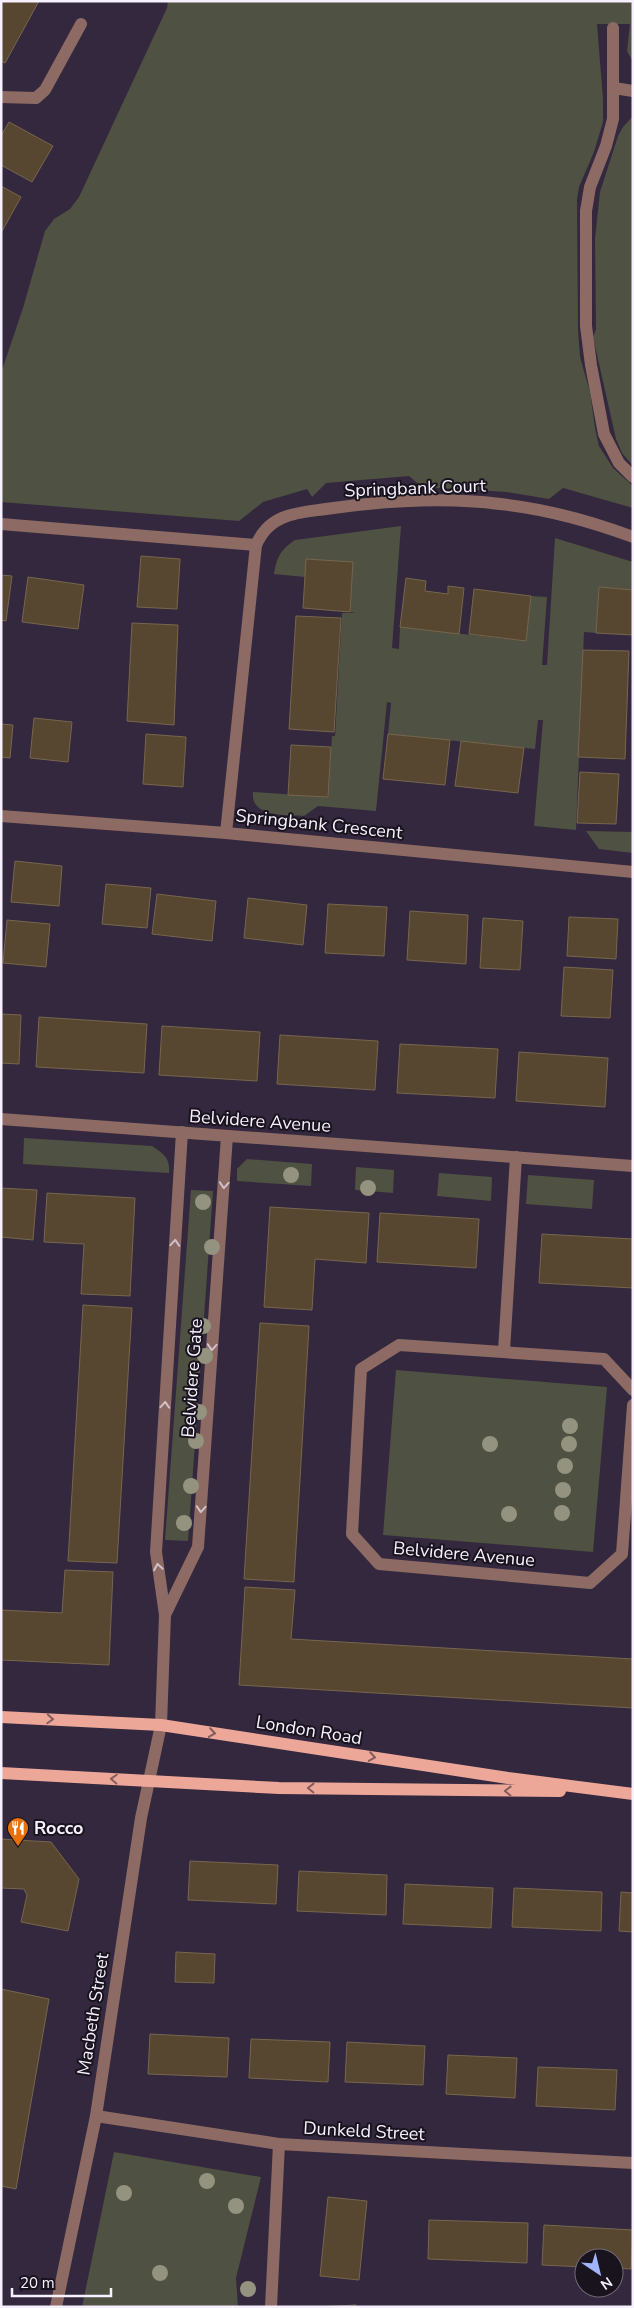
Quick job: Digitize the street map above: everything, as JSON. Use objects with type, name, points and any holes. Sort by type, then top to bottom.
[{"type":"main road","name":"London Road","points":[[1,1717],[161,1725],[633,1794]]},
{"type":"main road","name":"London Road","points":[[1,1773],[279,1788],[610,1792]]},
{"type":"street","points":[[1,97],[36,98],[45,90],[81,24]]},
{"type":"street","points":[[613,28],[614,110],[610,134],[590,187],[586,211],[586,326],[604,434],[619,463],[633,477]]},
{"type":"street","points":[[614,88],[633,91]]},
{"type":"street","name":"Springbank Court","points":[[226,833],[256,545],[261,534],[270,525],[291,516],[336,508],[382,503],[500,504],[541,510],[582,520],[633,537]]},
{"type":"street","points":[[1,524],[256,545]]},
{"type":"street","name":"Springbank Crescent","points":[[1,816],[226,833],[633,872]]},
{"type":"street","name":"Belvidere Avenue","points":[[1,1119],[633,1166]]},
{"type":"street","name":"Belvidere Gate","points":[[161,1725],[165,1615],[156,1552],[182,1132]]},
{"type":"street","name":"Belvidere Gate","points":[[165,1615],[198,1547],[227,1136]]},
{"type":"street","points":[[504,1351],[516,1157]]},
{"type":"street","name":"Belvidere Avenue","points":[[633,1390],[604,1359],[399,1345],[361,1369],[352,1534],[379,1564],[590,1583],[622,1554],[633,1405]]},
{"type":"street","name":"Macbeth Street","points":[[56,2307],[96,2116],[140,1826],[161,1725]]},
{"type":"street","name":"Dunkeld Street","points":[[96,2116],[279,2144],[633,2164]]},
{"type":"street","points":[[272,2307],[279,2144]]},
{"type":"green space","points":[[168,1],[633,1],[633,62],[627,51],[630,24],[597,24],[603,122],[594,152],[579,187],[577,199],[580,357],[590,392],[599,446],[613,468],[633,486],[633,508],[563,488],[549,499],[507,492],[422,487],[409,476],[326,483],[312,497],[307,489],[263,502],[239,521],[1,502],[1,373],[23,308],[45,231],[54,219],[70,209],[79,197],[167,8]]},
{"type":"green space","points":[[633,116],[633,466],[622,453],[616,439],[593,337],[596,329],[595,239],[600,192],[618,136]]},
{"type":"green space","points":[[401,526],[392,648],[399,649],[400,627],[526,641],[531,596],[547,597],[542,665],[547,665],[555,538],[633,562],[633,590],[599,587],[596,633],[584,632],[576,830],[534,826],[543,720],[538,720],[535,749],[388,734],[391,703],[387,702],[376,811],[318,806],[304,816],[280,815],[257,807],[253,792],[328,797],[332,736],[335,736],[342,613],[356,613],[350,612],[353,562],[305,577],[274,574],[280,554],[295,540]]},
{"type":"green space","points":[[586,831],[633,832],[633,853],[599,849]]},
{"type":"green space","points":[[24,1138],[152,1146],[160,1151],[167,1160],[169,1173],[23,1164]]},
{"type":"green space","points":[[247,1159],[312,1164],[311,1186],[237,1181],[237,1169]]},
{"type":"green space","points":[[356,1167],[394,1170],[393,1193],[355,1190]]},
{"type":"green space","points":[[439,1173],[492,1177],[491,1201],[437,1196]]},
{"type":"green space","points":[[528,1175],[594,1180],[592,1209],[526,1204]]},
{"type":"green space","points":[[191,1190],[213,1191],[188,1541],[165,1540]]},
{"type":"green space","points":[[396,1370],[607,1387],[593,1552],[383,1535]]},
{"type":"green space","points":[[114,2152],[261,2177],[236,2278],[238,2307],[82,2307]]},
{"type":"building","points":[[1,1],[39,1],[5,63],[1,61]]},
{"type":"building","points":[[9,122],[53,146],[32,182],[1,165],[1,136]]},
{"type":"building","points":[[1,186],[21,197],[1,233]]},
{"type":"building","points":[[141,556],[180,559],[177,609],[137,607]]},
{"type":"building","points":[[306,559],[353,562],[350,612],[303,608]]},
{"type":"building","points":[[1,575],[12,576],[6,621],[1,620]]},
{"type":"building","points":[[28,577],[84,585],[78,629],[22,622]]},
{"type":"building","points":[[406,578],[426,581],[425,591],[448,594],[448,586],[464,588],[459,634],[400,627]]},
{"type":"building","points":[[599,587],[633,590],[633,635],[596,633]]},
{"type":"building","points":[[474,589],[531,596],[526,641],[469,634]]},
{"type":"building","points":[[296,616],[341,618],[334,732],[289,729]]},
{"type":"building","points":[[132,623],[178,625],[174,725],[127,721]]},
{"type":"building","points":[[583,650],[629,651],[625,759],[578,757]]},
{"type":"building","points":[[34,718],[72,722],[68,762],[30,758]]},
{"type":"building","points":[[1,724],[13,725],[10,758],[1,757]]},
{"type":"building","points":[[146,734],[186,737],[183,787],[143,784]]},
{"type":"building","points":[[388,734],[450,740],[445,785],[383,779]]},
{"type":"building","points":[[461,741],[524,748],[518,793],[455,786]]},
{"type":"building","points":[[291,745],[331,747],[328,797],[288,795]]},
{"type":"building","points":[[580,772],[619,774],[616,824],[577,823]]},
{"type":"building","points":[[15,861],[62,866],[59,906],[11,902]]},
{"type":"building","points":[[106,884],[151,888],[147,928],[102,924]]},
{"type":"building","points":[[157,894],[216,901],[212,941],[152,934]]},
{"type":"building","points":[[248,898],[307,905],[303,945],[244,938]]},
{"type":"building","points":[[328,904],[387,907],[384,956],[325,953]]},
{"type":"building","points":[[410,911],[468,915],[466,964],[407,960]]},
{"type":"building","points":[[569,917],[618,919],[616,959],[567,956]]},
{"type":"building","points":[[483,918],[523,921],[520,970],[480,968]]},
{"type":"building","points":[[7,920],[50,924],[46,967],[3,963]]},
{"type":"building","points":[[564,967],[613,970],[610,1018],[561,1016]]},
{"type":"building","points":[[1,1014],[21,1015],[19,1064],[1,1063]]},
{"type":"building","points":[[39,1017],[147,1024],[144,1073],[36,1067]]},
{"type":"building","points":[[162,1026],[260,1032],[257,1081],[159,1075]]},
{"type":"building","points":[[280,1035],[378,1041],[375,1090],[277,1084]]},
{"type":"building","points":[[400,1044],[498,1049],[495,1098],[397,1093]]},
{"type":"building","points":[[519,1052],[608,1058],[605,1107],[516,1101]]},
{"type":"building","points":[[1,1188],[37,1190],[33,1240],[1,1237]]},
{"type":"building","points":[[47,1193],[135,1198],[130,1296],[81,1294],[84,1244],[44,1242]]},
{"type":"building","points":[[270,1207],[369,1213],[366,1263],[315,1259],[312,1310],[264,1307]]},
{"type":"building","points":[[380,1213],[479,1219],[476,1268],[377,1262]]},
{"type":"building","points":[[542,1234],[633,1239],[633,1288],[539,1283]]},
{"type":"building","points":[[83,1305],[132,1308],[117,1563],[68,1561]]},
{"type":"building","points":[[260,1323],[309,1326],[294,1582],[244,1579]]},
{"type":"building","points":[[65,1570],[113,1572],[109,1665],[1,1660],[1,1610],[62,1613]]},
{"type":"building","points":[[245,1587],[295,1590],[291,1639],[633,1659],[633,1708],[239,1685]]},
{"type":"building","points":[[1,1839],[51,1842],[79,1879],[68,1931],[21,1922],[27,1895],[24,1889],[1,1888]]},
{"type":"building","points":[[190,1861],[278,1865],[276,1904],[188,1900]]},
{"type":"building","points":[[299,1871],[387,1875],[386,1915],[297,1911]]},
{"type":"building","points":[[405,1884],[493,1888],[491,1928],[403,1924]]},
{"type":"building","points":[[514,1888],[602,1892],[601,1931],[512,1927]]},
{"type":"building","points":[[621,1892],[633,1893],[633,1932],[619,1931]]},
{"type":"building","points":[[176,1952],[215,1954],[214,1983],[175,1982]]},
{"type":"building","points":[[1,1989],[49,1999],[16,2189],[1,2186]]},
{"type":"building","points":[[150,2034],[229,2038],[227,2077],[148,2074]]},
{"type":"building","points":[[251,2039],[330,2042],[328,2082],[249,2078]]},
{"type":"building","points":[[347,2042],[425,2046],[423,2085],[345,2082]]},
{"type":"building","points":[[448,2055],[517,2058],[515,2098],[446,2094]]},
{"type":"building","points":[[538,2067],[617,2070],[615,2110],[536,2106]]},
{"type":"building","points":[[328,2197],[367,2201],[359,2280],[320,2276]]},
{"type":"building","points":[[429,2220],[528,2223],[527,2263],[428,2259]]},
{"type":"building","points":[[544,2225],[633,2230],[631,2269],[624,2269],[624,2248],[574,2248],[574,2267],[542,2265]]},
{"type":"building","points":[[356,2305],[356,2307],[317,2307]]},
{"type":"place","name":"Rocco","points":[[18,1847]]}]
